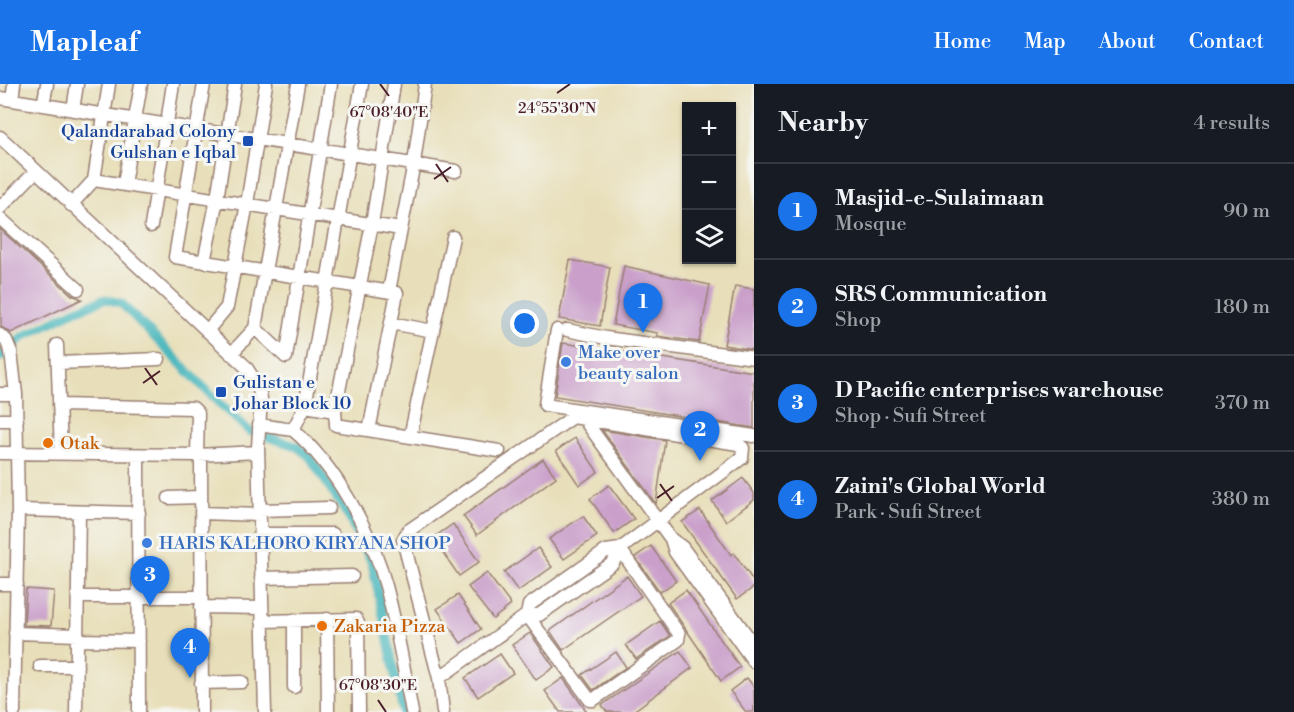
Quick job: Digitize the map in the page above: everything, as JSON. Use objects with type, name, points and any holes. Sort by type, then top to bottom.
[{"type":"street","points":[[14,84],[6,99],[456,171]]},
{"type":"street","points":[[43,105],[47,84]]},
{"type":"street","points":[[73,110],[77,84]]},
{"type":"street","points":[[71,205],[94,180],[109,84]]},
{"type":"street","points":[[124,184],[141,84]]},
{"type":"street","points":[[151,226],[173,84]]},
{"type":"street","points":[[204,84],[175,257],[397,293],[369,430]]},
{"type":"street","points":[[204,262],[217,199],[235,84]]},
{"type":"street","points":[[207,331],[227,307],[247,204],[266,84]]},
{"type":"street","points":[[231,354],[255,328],[298,84]]},
{"type":"street","points":[[255,328],[286,357],[331,84]]},
{"type":"street","points":[[293,430],[305,406],[362,84]]},
{"type":"street","points":[[394,84],[372,224],[335,411],[336,425],[499,451]]},
{"type":"street","points":[[389,291],[414,163],[425,84]]},
{"type":"street","points":[[0,137],[246,367],[258,386],[261,398],[258,450],[265,712]]},
{"type":"street","points":[[0,208],[36,171]]},
{"type":"street","points":[[94,180],[401,229]]},
{"type":"street","points":[[0,218],[78,289]]},
{"type":"street","points":[[411,437],[453,237]]},
{"type":"street","points":[[391,323],[433,331]]},
{"type":"street","points":[[754,358],[562,330],[544,405],[754,436]]},
{"type":"street","points":[[0,335],[10,348],[17,420],[18,510],[14,712]]},
{"type":"street","points":[[57,345],[61,453]]},
{"type":"street","points":[[58,363],[159,359]]},
{"type":"street","points":[[0,394],[16,394]]},
{"type":"street","points":[[59,405],[193,408],[198,413],[201,497],[202,712]]},
{"type":"street","points":[[305,406],[335,411]]},
{"type":"street","points":[[439,678],[527,615],[539,615],[613,563],[620,549],[742,458],[743,448],[738,444],[571,417],[408,531],[403,540],[439,678],[443,712]]},
{"type":"street","points":[[584,419],[671,539],[682,547],[750,633],[754,645]]},
{"type":"street","points":[[0,420],[17,420]]},
{"type":"street","points":[[259,427],[293,430],[312,445],[344,491],[367,534],[386,584],[412,712]]},
{"type":"street","points":[[0,453],[199,455],[258,450]]},
{"type":"street","points":[[138,454],[139,712]]},
{"type":"street","points":[[169,498],[201,497]]},
{"type":"street","points":[[201,513],[329,508]]},
{"type":"street","points":[[18,510],[139,513]]},
{"type":"street","points":[[76,712],[79,513]]},
{"type":"street","points":[[260,534],[333,534]]},
{"type":"street","points":[[671,539],[675,552],[754,662]]},
{"type":"street","points":[[527,615],[530,605],[606,551],[620,549]]},
{"type":"street","points":[[527,615],[590,699],[594,700],[678,640],[679,634],[620,549]]},
{"type":"street","points":[[261,578],[352,576]]},
{"type":"street","points":[[568,578],[576,589]]},
{"type":"street","points":[[0,584],[17,584]]},
{"type":"street","points":[[79,597],[139,598],[262,608]]},
{"type":"street","points":[[262,621],[353,618],[358,622],[358,712]]},
{"type":"street","points":[[327,619],[328,712]]},
{"type":"street","points":[[294,620],[294,687]]},
{"type":"street","points":[[15,633],[139,641]]},
{"type":"street","points":[[40,666],[77,666]]},
{"type":"street","points":[[201,683],[242,682]]},
{"type":"building","points":[[0,229],[72,295],[82,299],[11,333],[1,327]]},
{"type":"building","points":[[570,260],[610,267],[600,326],[559,319]]},
{"type":"building","points":[[624,266],[710,285],[699,342],[657,336],[658,333],[613,325]]},
{"type":"building","points":[[735,286],[754,289],[754,350],[724,345]]},
{"type":"building","points":[[563,343],[754,372],[754,428],[555,396]]},
{"type":"building","points":[[602,430],[665,440],[656,504]]},
{"type":"building","points":[[575,438],[598,472],[579,485],[556,451]]},
{"type":"building","points":[[543,459],[556,477],[477,535],[463,516]]},
{"type":"building","points":[[743,478],[754,493],[754,500],[726,521],[712,501]]},
{"type":"building","points":[[609,485],[634,519],[614,533],[590,499]]},
{"type":"building","points":[[700,510],[731,555],[734,553],[754,582],[754,587],[737,599],[682,522]]},
{"type":"building","points":[[583,516],[597,536],[564,559],[549,539]]},
{"type":"building","points":[[453,524],[479,562],[459,576],[433,538]]},
{"type":"building","points":[[651,546],[676,581],[660,592],[635,557]]},
{"type":"building","points":[[538,548],[552,567],[518,591],[504,572]]},
{"type":"building","points":[[487,573],[511,605],[493,619],[468,587]]},
{"type":"building","points":[[627,576],[641,596],[563,650],[550,631]]},
{"type":"building","points":[[26,589],[54,591],[51,626],[24,625]]},
{"type":"building","points":[[686,590],[740,667],[721,681],[668,603]]},
{"type":"building","points":[[458,595],[481,629],[461,643],[437,609]]},
{"type":"building","points":[[660,621],[670,636],[636,659],[626,645]]},
{"type":"building","points":[[530,633],[554,667],[536,680],[512,645]]},
{"type":"building","points":[[680,651],[692,668],[632,712],[607,712],[602,705]]},
{"type":"building","points":[[616,652],[626,667],[593,690],[582,675]]},
{"type":"building","points":[[500,654],[513,673],[478,697],[465,678]]},
{"type":"building","points":[[563,678],[587,712],[560,712],[545,691]]},
{"type":"building","points":[[747,678],[754,687],[754,712],[746,712],[730,691]]},
{"type":"waterway","points":[[0,357],[24,336],[72,312],[105,299],[121,303],[249,431],[296,446],[310,457],[348,516],[372,563],[403,712]]},
{"type":"place","name":"Qalandarabad Colony Gulshan e Iqbal","points":[[248,141]]},
{"type":"place","name":"Masjid-e-Sulaimaan","points":[[643,333]]},
{"type":"place","name":"Make over beauty salon","points":[[566,362]]},
{"type":"place","name":"Gulistan e Johar Block 10","points":[[221,392]]},
{"type":"place","name":"Otak","points":[[48,443]]},
{"type":"place","name":"SRS Communication","points":[[700,461]]},
{"type":"place","name":"HARIS KALHORO KIRYANA SHOP","points":[[147,543]]},
{"type":"place","name":"D Pacific enterprises warehouse","points":[[150,606]]},
{"type":"place","name":"Zakaria Pizza","points":[[322,626]]},
{"type":"place","name":"Zaini's Global World","points":[[190,678]]}]
